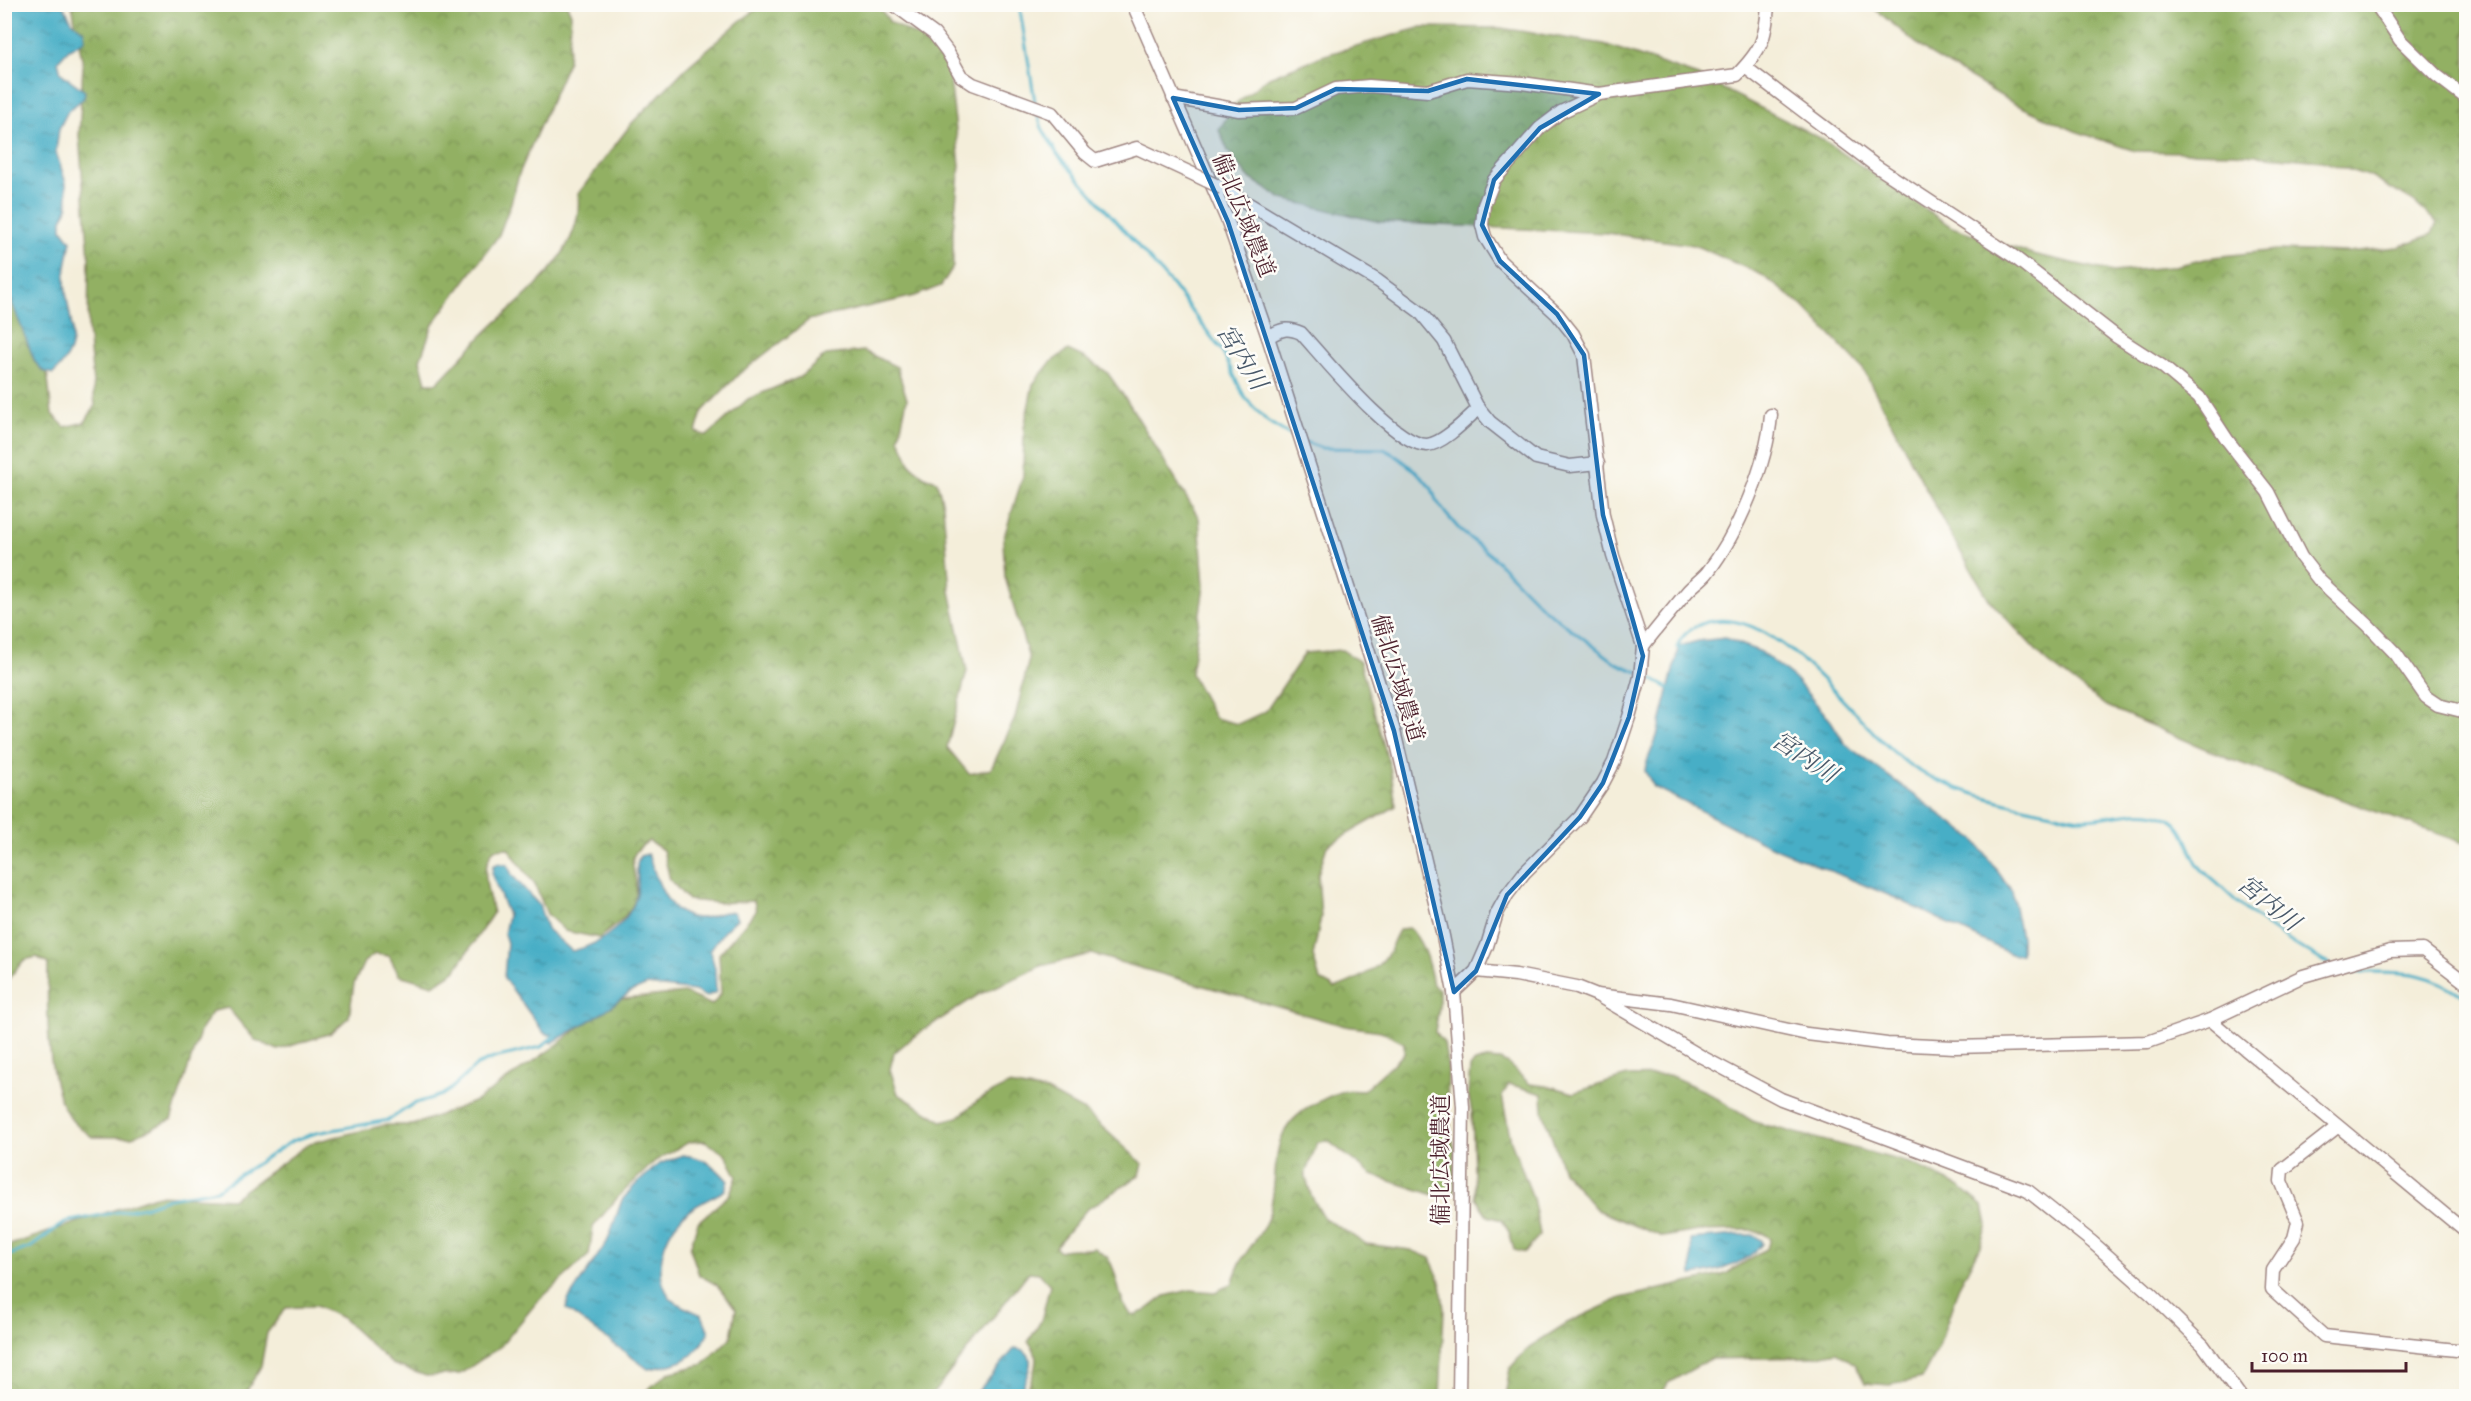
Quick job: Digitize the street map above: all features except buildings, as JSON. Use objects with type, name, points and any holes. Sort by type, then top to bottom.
[{"type":"street","points":[[893,4],[934,34],[961,76],[974,84],[1052,113],[1085,153],[1095,161],[1137,148],[1222,188],[1378,281],[1420,312],[1444,341],[1479,408],[1490,422],[1536,458],[1570,466],[1598,463]]},
{"type":"street","name":"備北広域農道","points":[[1133,4],[1228,222],[1268,337],[1394,731],[1443,936],[1454,992],[1463,1107],[1459,1396]]},
{"type":"street","points":[[1173,98],[1239,110],[1296,108],[1336,89],[1369,86],[1428,91],[1467,79],[1522,83],[1599,94],[1737,75],[1752,60],[1761,45],[1767,22],[1768,4]]},
{"type":"street","points":[[2376,4],[2400,40],[2436,75],[2466,98]]},
{"type":"street","points":[[1744,67],[1876,166],[2013,256],[2118,337],[2163,366],[2199,397],[2228,441],[2268,492],[2301,557],[2319,580],[2396,654],[2426,697],[2438,705],[2466,712]]},
{"type":"street","points":[[1454,992],[1476,971],[1487,946],[1497,913],[1507,895],[1524,873],[1580,817],[1603,783],[1614,762],[1640,676],[1643,646],[1603,515],[1584,355],[1574,334],[1557,314],[1500,261],[1485,237],[1482,225],[1484,205],[1494,180],[1540,128],[1561,112],[1599,94]]},
{"type":"street","points":[[1268,337],[1281,329],[1290,328],[1301,333],[1380,419],[1408,438],[1426,445],[1439,442],[1479,408]]},
{"type":"street","points":[[1643,646],[1689,590],[1706,574],[1734,532],[1747,503],[1770,435],[1771,415]]},
{"type":"street","points":[[1597,995],[1644,999],[1807,1034],[1887,1044],[1955,1047],[2148,1042],[2210,1020],[2303,976],[2390,951],[2423,950],[2466,983]]},
{"type":"street","points":[[1476,971],[1516,975],[1577,987],[1597,995],[1702,1057],[1781,1099],[2028,1191],[2092,1242],[2152,1295],[2203,1345],[2240,1396]]},
{"type":"street","points":[[2210,1020],[2466,1232]]},
{"type":"street","points":[[2337,1127],[2282,1170],[2281,1181],[2298,1222],[2294,1239],[2272,1270],[2272,1289],[2324,1336],[2466,1352]]},
{"type":"highlighted area","points":[[1467,79],[1599,94],[1540,128],[1494,180],[1482,225],[1500,261],[1557,314],[1584,355],[1603,515],[1643,656],[1629,717],[1603,783],[1580,817],[1507,895],[1476,971],[1454,992],[1394,731],[1228,222],[1173,98],[1239,110],[1296,108],[1336,89],[1428,91]]},
{"type":"green space","points":[[72,5],[567,5],[571,14],[568,62],[519,174],[499,235],[433,324],[420,360],[426,383],[437,383],[481,336],[550,271],[572,235],[578,215],[578,194],[631,124],[686,68],[740,21],[763,5],[878,5],[890,22],[930,43],[949,70],[960,165],[953,230],[953,267],[941,286],[915,296],[809,320],[739,374],[702,412],[696,432],[707,436],[748,399],[800,377],[826,355],[864,351],[897,367],[907,399],[899,438],[911,465],[925,477],[937,481],[943,505],[950,591],[967,671],[947,747],[969,774],[991,769],[1015,718],[1029,659],[1005,577],[1003,540],[1023,476],[1024,428],[1033,384],[1051,362],[1068,350],[1107,372],[1130,405],[1199,518],[1204,586],[1191,674],[1215,718],[1238,724],[1266,711],[1305,653],[1342,650],[1360,662],[1391,771],[1396,806],[1327,846],[1318,874],[1321,917],[1313,956],[1320,980],[1335,988],[1374,969],[1386,957],[1400,929],[1409,928],[1419,940],[1428,962],[1433,985],[1439,989],[1435,1032],[1444,1043],[1448,1068],[1447,1108],[1455,1153],[1454,1192],[1434,1195],[1372,1175],[1328,1141],[1318,1142],[1305,1174],[1311,1195],[1324,1218],[1366,1244],[1411,1250],[1430,1258],[1441,1283],[1444,1310],[1440,1396],[1023,1396],[1033,1376],[1036,1361],[1033,1347],[1028,1342],[1041,1321],[1050,1285],[1039,1273],[1029,1272],[931,1396],[640,1396],[668,1373],[704,1364],[731,1337],[736,1309],[717,1285],[699,1275],[690,1248],[698,1222],[729,1195],[737,1177],[726,1155],[705,1141],[689,1142],[655,1161],[618,1197],[593,1227],[589,1255],[537,1302],[501,1346],[460,1374],[426,1376],[392,1364],[342,1318],[316,1306],[286,1308],[267,1333],[261,1366],[244,1396],[161,1396],[157,1391],[140,1391],[135,1396],[5,1396],[4,1250],[10,1245],[158,1195],[232,1199],[310,1143],[385,1125],[413,1125],[476,1101],[554,1047],[614,1000],[684,993],[712,1005],[721,994],[719,954],[756,911],[754,901],[719,903],[688,900],[670,880],[663,850],[649,841],[635,853],[633,865],[636,895],[631,908],[622,919],[599,938],[565,931],[547,914],[535,885],[508,848],[494,849],[489,857],[486,872],[493,913],[455,971],[433,985],[399,975],[389,956],[375,954],[364,962],[354,984],[349,1017],[331,1033],[278,1050],[255,1040],[228,1008],[213,1011],[201,1029],[171,1120],[132,1137],[92,1137],[71,1119],[56,1087],[52,1067],[48,1022],[48,964],[37,957],[24,960],[5,983],[4,274],[46,362],[52,414],[65,427],[85,422],[95,406],[88,328],[89,257],[79,136],[83,65]],"holes":[[[1091,954],[1345,1026],[1381,1031],[1404,1043],[1404,1054],[1363,1091],[1350,1090],[1336,1093],[1303,1111],[1291,1123],[1278,1148],[1268,1218],[1241,1261],[1232,1284],[1215,1292],[1190,1290],[1165,1296],[1145,1311],[1133,1315],[1123,1303],[1114,1272],[1106,1256],[1095,1248],[1060,1251],[1055,1247],[1086,1210],[1140,1175],[1143,1164],[1086,1112],[1047,1091],[1008,1085],[980,1099],[958,1117],[942,1121],[898,1094],[890,1069],[894,1053],[913,1037],[978,995],[1041,966]]]},
{"type":"green space","points":[[1870,5],[2466,5],[2466,844],[2229,759],[2106,706],[2046,661],[1990,601],[1947,529],[1863,369],[1803,306],[1762,275],[1694,245],[1606,233],[1380,222],[1282,199],[1248,177],[1228,151],[1219,130],[1234,105],[1269,77],[1325,55],[1422,27],[1500,28],[1604,44],[1698,76],[1820,138],[1952,227],[2032,254],[2113,272],[2170,267],[2214,257],[2276,250],[2347,252],[2398,247],[2432,234],[2437,223],[2414,202],[2371,177],[2322,161],[2234,153],[2135,151],[2075,131],[2013,103],[1928,53]]},
{"type":"green space","points":[[1486,1059],[1500,1060],[1508,1064],[1530,1084],[1573,1093],[1627,1076],[1669,1075],[1707,1092],[1754,1122],[1913,1164],[1960,1187],[1983,1206],[1987,1225],[1980,1246],[1958,1288],[1939,1346],[1922,1378],[1890,1385],[1865,1383],[1856,1365],[1837,1352],[1813,1357],[1710,1359],[1668,1383],[1661,1396],[1505,1396],[1510,1368],[1529,1347],[1567,1323],[1621,1298],[1726,1274],[1767,1248],[1770,1239],[1764,1234],[1750,1230],[1698,1231],[1663,1237],[1597,1210],[1563,1171],[1543,1111],[1542,1094],[1509,1084],[1502,1096],[1511,1141],[1533,1198],[1540,1234],[1525,1253],[1514,1250],[1509,1232],[1502,1220],[1488,1216],[1475,1198],[1472,1112],[1468,1094],[1470,1067],[1475,1062]]},
{"type":"water","points":[[4,5],[63,5],[72,21],[84,31],[85,40],[69,49],[58,61],[61,73],[85,91],[84,98],[68,111],[59,129],[56,152],[66,183],[68,207],[62,220],[62,229],[71,241],[65,278],[72,340],[64,363],[53,374],[43,371],[35,362],[5,285]]},
{"type":"water","points":[[1725,638],[1761,652],[1795,679],[1831,721],[1845,744],[1974,839],[2012,891],[2021,938],[2021,954],[2013,955],[1898,899],[1766,844],[1654,787],[1645,771],[1646,764],[1657,736],[1679,646]]},
{"type":"water","points":[[648,854],[665,896],[680,912],[690,917],[702,918],[734,912],[737,919],[724,931],[710,950],[715,968],[716,992],[706,997],[695,991],[647,985],[631,992],[599,1015],[552,1043],[548,1041],[554,1036],[544,1033],[504,978],[507,943],[504,934],[508,915],[492,875],[493,866],[498,863],[508,865],[512,875],[539,905],[547,929],[572,951],[605,937],[624,920],[636,899],[638,859]]},
{"type":"water","points":[[683,1155],[708,1163],[728,1181],[725,1190],[696,1206],[681,1218],[669,1235],[662,1255],[662,1276],[669,1296],[680,1305],[702,1315],[709,1332],[691,1356],[677,1363],[648,1369],[566,1309],[568,1300],[607,1242],[622,1200],[659,1164]]},
{"type":"water","points":[[1754,1235],[1761,1240],[1762,1244],[1748,1257],[1730,1266],[1692,1275],[1691,1239]]},
{"type":"water","points":[[1015,1348],[1028,1355],[1030,1360],[1028,1374],[1019,1395],[974,1396]]},
{"type":"waterway","name":"宮内川","points":[[1019,4],[1035,102]]},
{"type":"waterway","name":"宮内川","points":[[1037,112],[1042,128],[1057,154],[1173,286],[1222,351],[1245,398],[1267,421],[1296,439]]},
{"type":"waterway","name":"宮内川","points":[[1305,442],[1322,448],[1384,449],[1395,455],[1417,472],[1432,489],[1436,500],[1460,530],[1493,557],[1543,608],[1616,663],[1638,672]]},
{"type":"waterway","name":"宮内川","points":[[1679,649],[1677,647],[1682,638],[1698,626],[1707,622],[1735,621],[1762,632],[1790,650],[1816,673],[1889,748],[1911,766],[1943,783],[1998,801],[2075,818],[2137,813],[2158,814],[2168,818],[2179,827],[2195,860],[2207,875],[2247,911],[2273,930],[2329,964]]},
{"type":"waterway","name":"宮内川","points":[[1644,675],[1672,690]]},
{"type":"waterway","name":"宮内川","points":[[2340,970],[2396,972],[2423,976],[2451,988],[2466,998]]},
{"type":"waterway","points":[[4,1257],[31,1247],[65,1222],[144,1207],[169,1198],[216,1190],[292,1141],[316,1133],[389,1120],[413,1104],[442,1095],[477,1065],[494,1058],[541,1047],[556,1034]]}]
